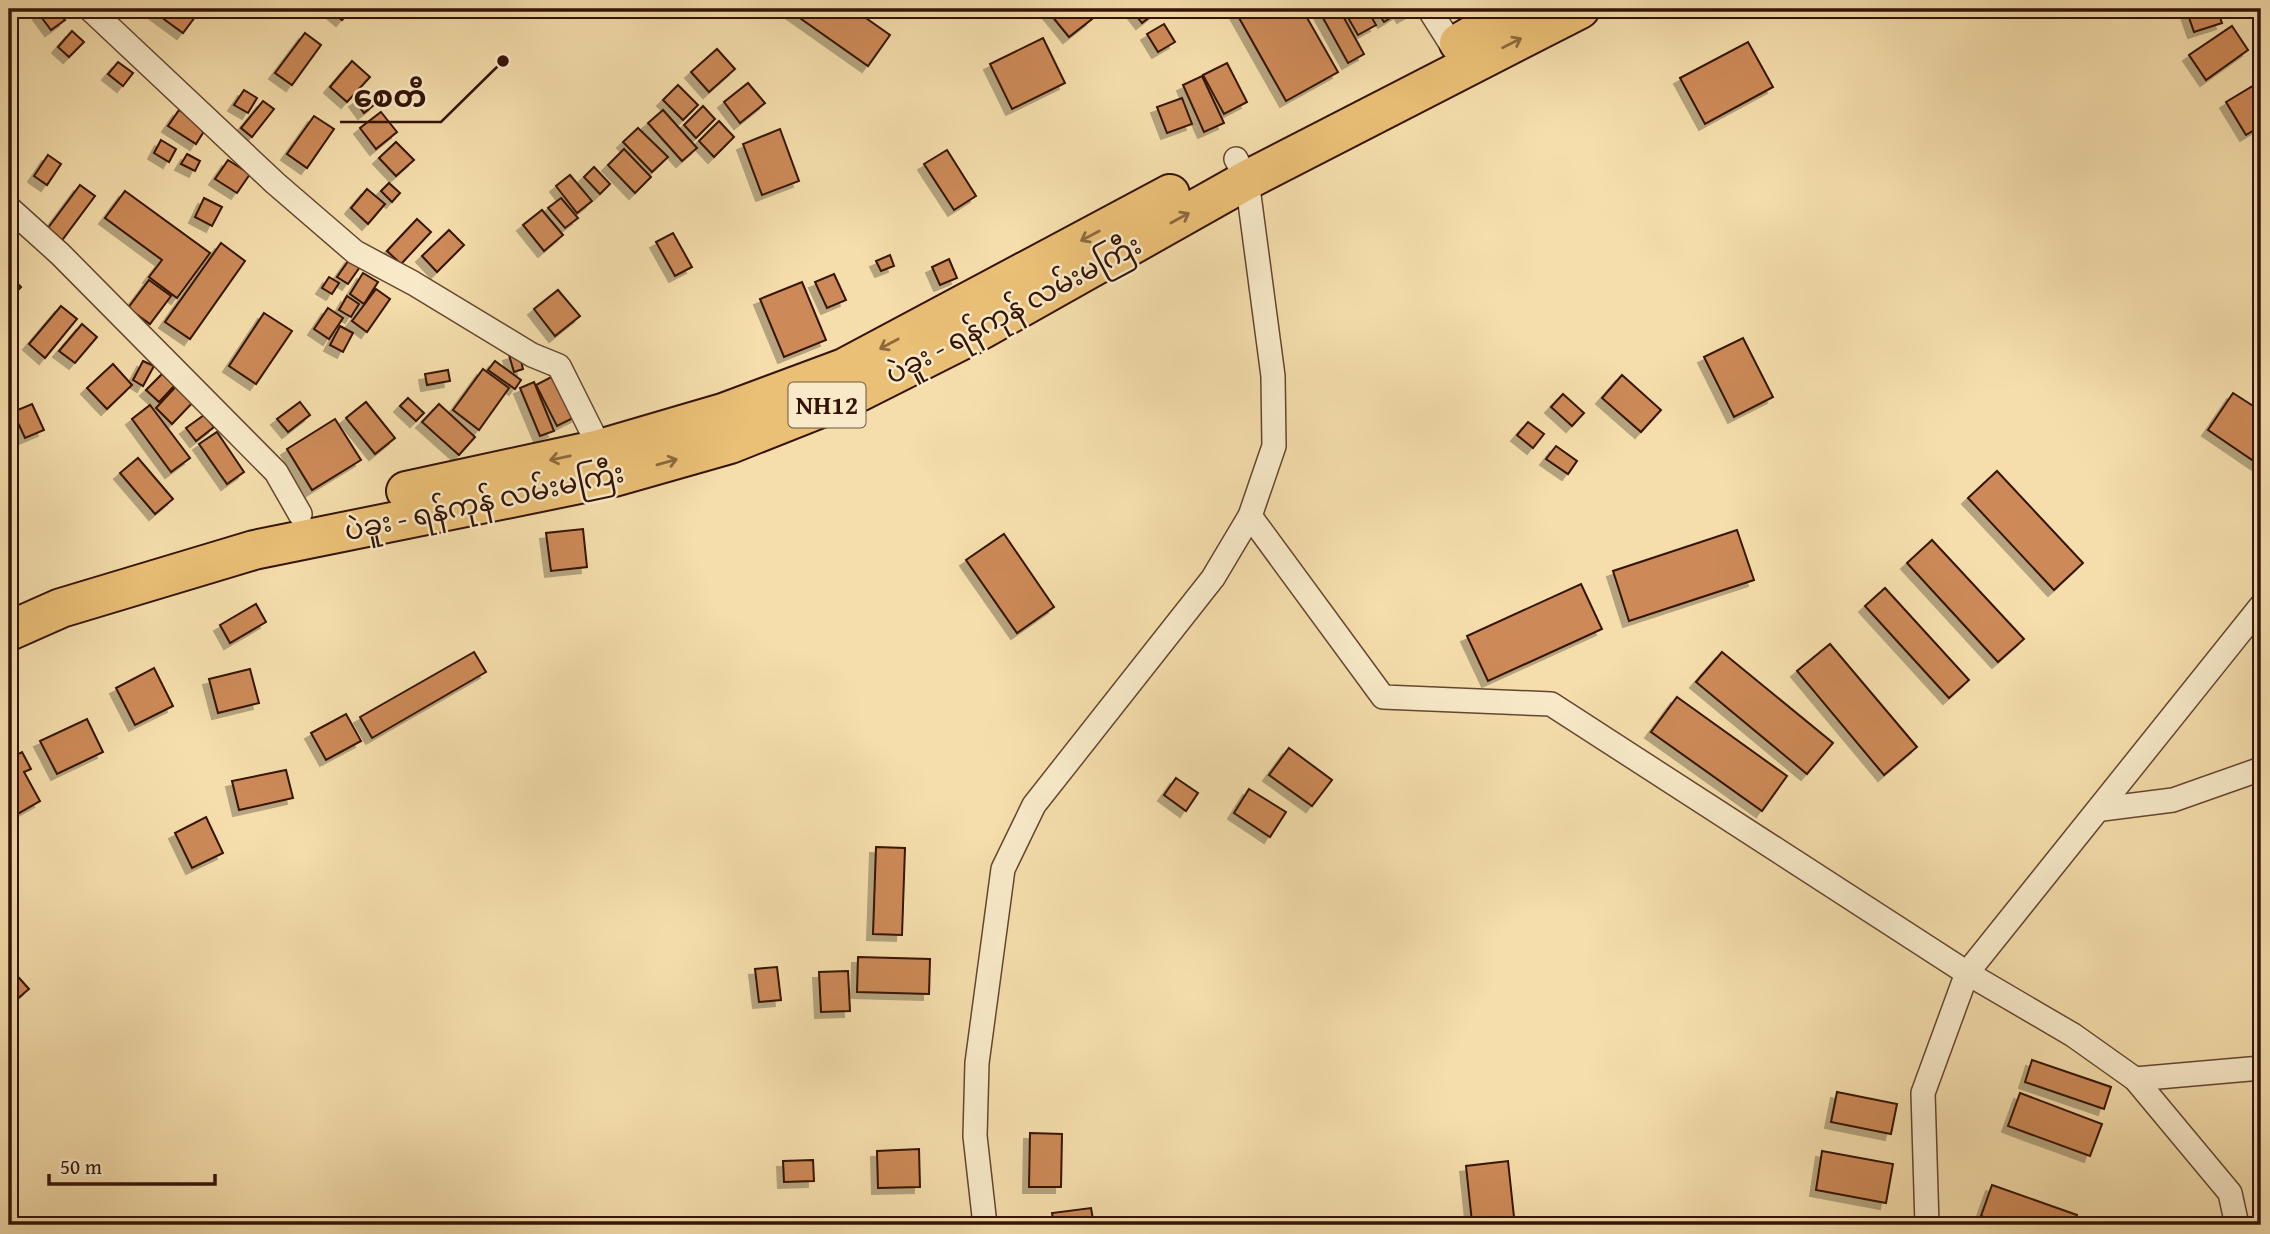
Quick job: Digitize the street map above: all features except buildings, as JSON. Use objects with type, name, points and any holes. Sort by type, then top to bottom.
[{"type":"highway","name":"ပဲခူး - ရန်ကုန် လမ်းမကြီး","points":[[9,604],[52,585],[247,526],[300,514],[730,444],[851,396],[972,335],[1241,169],[1518,9]]},
{"type":"highway","name":"ပဲခူး - ရန်ကုန် လမ်းမကြီး","points":[[1241,169],[1580,9]]},
{"type":"highway","name":"ပဲခူး - ရန်ကုန် လမ်းမကြီး","points":[[9,631],[61,608],[254,550],[607,463]]},
{"type":"street","points":[[90,9],[275,183],[355,252],[385,266],[532,355],[559,366],[607,463]]},
{"type":"street","points":[[1429,9],[1453,47]]},
{"type":"street","points":[[985,1225],[975,1136],[978,1063],[1003,869],[1034,805],[1213,578],[1250,516],[1274,446],[1273,376],[1241,169]]},
{"type":"street","points":[[9,208],[60,254],[276,472],[300,514]]},
{"type":"street","points":[[1250,516],[1382,696],[1551,704],[1967,973],[2073,1035],[2135,1079],[2230,1193],[2237,1225]]},
{"type":"street","points":[[1927,1225],[1923,1093],[1967,973],[2102,809],[2261,606]]},
{"type":"street","points":[[2102,809],[2173,800],[2261,769]]},
{"type":"street","points":[[2135,1079],[2261,1068]]},
{"type":"place","name":"စေတီ","points":[[503,61]]}]
